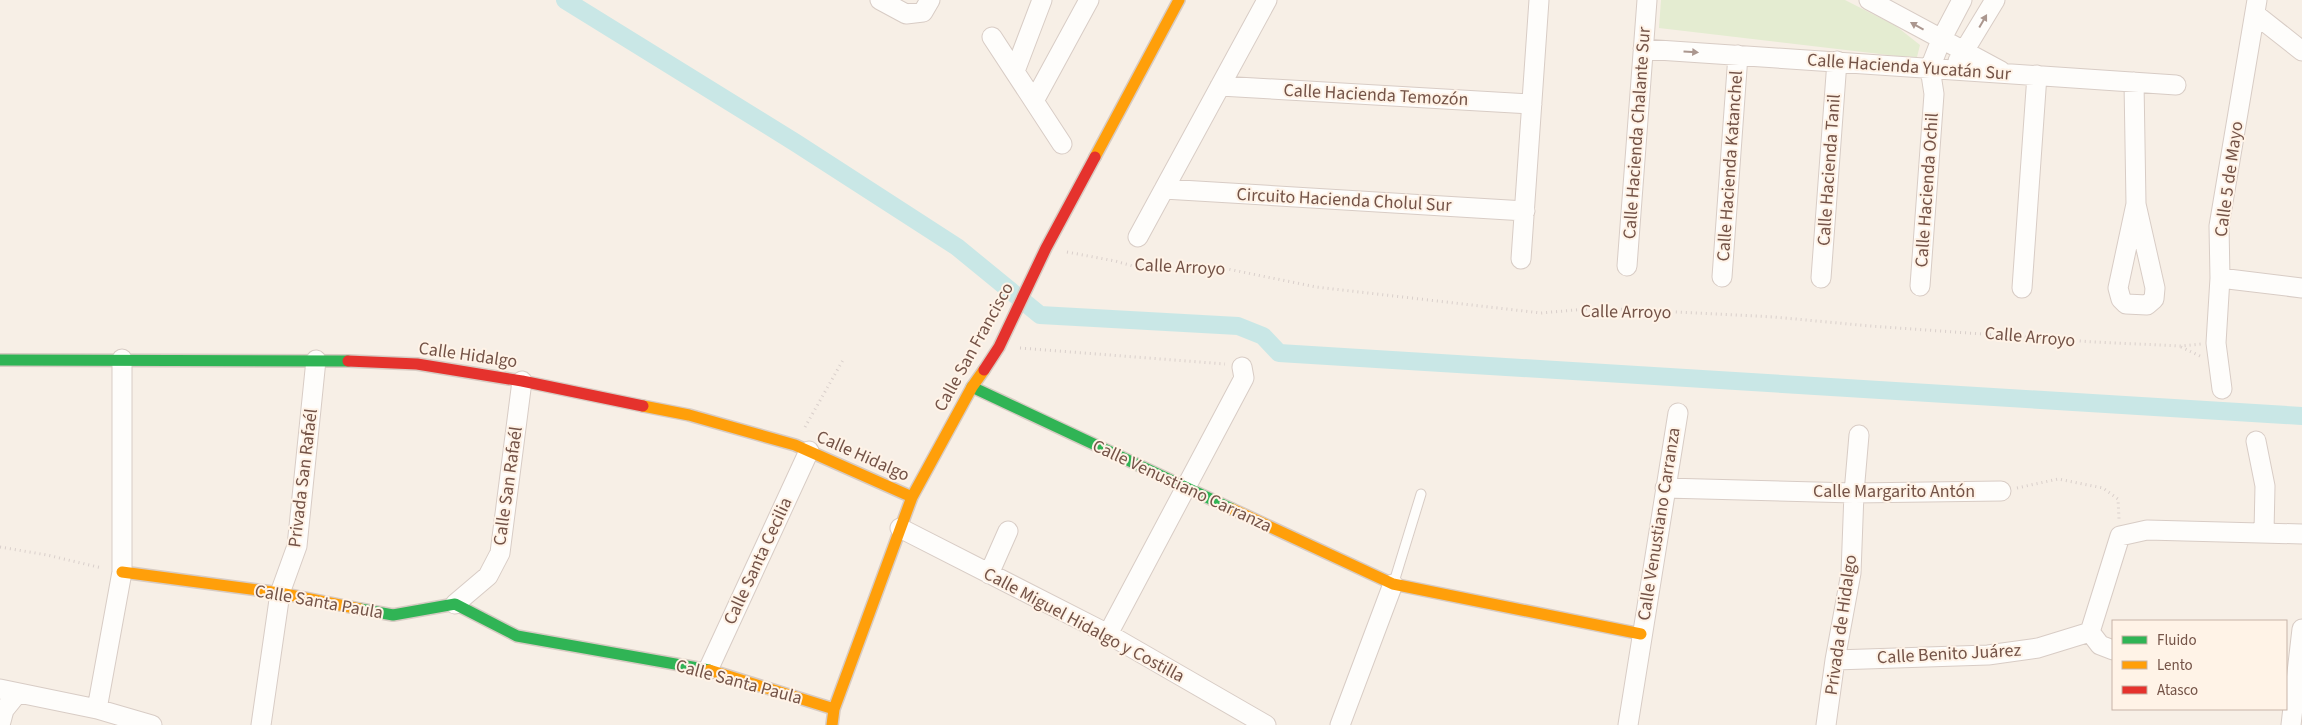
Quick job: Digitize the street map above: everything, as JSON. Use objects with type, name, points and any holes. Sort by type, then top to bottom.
[{"type":"street","points":[[890,3],[906,14],[916,14],[923,12],[930,0]]},
{"type":"street","points":[[1015,71],[1042,0]]},
{"type":"street","points":[[1034,100],[1089,0]]},
{"type":"street","name":"Calle San Francisco","points":[[832,725],[834,709],[912,497],[972,387],[999,347],[1046,248],[1179,0]]},
{"type":"street","points":[[1138,237],[1267,0]]},
{"type":"street","points":[[1521,259],[1539,0]]},
{"type":"street","name":"Calle Hacienda Chalante Sur","points":[[1627,266],[1647,0]]},
{"type":"street","points":[[1869,0],[2007,74]]},
{"type":"street","points":[[1930,68],[1962,0]]},
{"type":"street","name":"Calle Hacienda Ochil","points":[[1934,94],[1965,52],[1995,0]]},
{"type":"street","points":[[2256,7],[2302,51]]},
{"type":"street","name":"Calle 5 de Mayo","points":[[2222,389],[2216,343],[2220,278],[2219,226],[2256,7]]},
{"type":"street","points":[[992,37],[1062,144]]},
{"type":"street","name":"Calle Hacienda Yucatán Sur","points":[[1643,49],[2176,85]]},
{"type":"street","name":"Calle Hacienda Katanchel","points":[[1722,277],[1738,55]]},
{"type":"street","name":"Calle Hacienda Tanil","points":[[1820,278],[1836,61]]},
{"type":"street","name":"Calle Hacienda Ochil","points":[[1920,286],[1934,94],[1930,68]]},
{"type":"street","points":[[2022,288],[2037,75]]},
{"type":"street","points":[[2134,82],[2136,204]]},
{"type":"street","name":"Calle Hacienda Temozón","points":[[1220,86],[1532,104]]},
{"type":"street","name":"Circuito Hacienda Cholul Sur","points":[[1164,189],[1525,211]]},
{"type":"street","points":[[2220,278],[2302,288]]},
{"type":"street","points":[[96,709],[122,572],[122,359]]},
{"type":"street","name":"Calle Hidalgo","points":[[0,360],[316,360],[416,364],[522,380],[688,415],[802,448],[912,497]]},
{"type":"street","name":"Privada San Rafaél","points":[[280,593],[297,546],[316,360]]},
{"type":"street","points":[[1108,634],[1244,378],[1242,367]]},
{"type":"street","name":"Calle San Rafaél","points":[[455,604],[488,576],[500,553],[522,380]]},
{"type":"street","name":"Calle Venustiano Carranza","points":[[972,387],[1394,584],[1641,634]]},
{"type":"street","name":"Calle Venustiano Carranza","points":[[1628,725],[1641,634],[1678,413]]},
{"type":"street","name":"Privada de Hidalgo","points":[[1826,725],[1835,660],[1851,573],[1858,435]]},
{"type":"street","points":[[2256,442],[2265,486],[2264,532]]},
{"type":"street","name":"Calle Santa Cecilia","points":[[708,670],[802,448]]},
{"type":"street","name":"Calle Margarito Antón","points":[[1665,488],[1854,493],[2002,491]]},
{"type":"street","name":"Calle Miguel Hidalgo y Costilla","points":[[900,528],[1108,634],[1266,725]]},
{"type":"street","points":[[2112,650],[2100,645],[2090,632],[2120,536],[2147,530],[2302,534]]},
{"type":"street","points":[[989,574],[1008,531]]},
{"type":"street","name":"Calle Santa Paula","points":[[122,572],[280,593],[393,615],[455,604],[517,636],[708,670],[834,709]]},
{"type":"street","points":[[1340,725],[1394,584]]},
{"type":"street","points":[[261,725],[280,593]]},
{"type":"street","name":"Calle Benito Juárez","points":[[1835,660],[1988,655],[2038,648],[2090,632]]},
{"type":"street","points":[[2291,725],[2296,639]]},
{"type":"street","points":[[0,725],[9,692],[96,709],[152,725]]},
{"type":"lane","points":[[1394,584],[1421,494]]},
{"type":"path","name":"Calle Arroyo","points":[[1046,248],[1140,268],[1184,269],[1208,265],[1316,288],[1541,313],[1598,308],[1774,317],[1870,326],[2181,346]]},
{"type":"path","points":[[999,347],[1231,364],[1242,367]]},
{"type":"path","points":[[802,448],[843,360]]},
{"type":"path","points":[[2002,491],[2058,479],[2102,488],[2118,499]]},
{"type":"path","points":[[0,547],[47,555],[122,572]]},
{"type":"green space","points":[[1661,0],[1845,0],[1896,26],[1920,45],[1917,57],[1897,56],[1659,28]]},
{"type":"waterway","points":[[565,0],[796,143],[957,247],[1040,315],[1238,326],[1263,336],[1279,353],[2302,416]]},
{"type":"traffic: fast","points":[[0,360],[348,361]]},
{"type":"traffic: fast","points":[[972,387],[1232,509]]},
{"type":"traffic: fast","points":[[360,609],[393,615],[455,604],[517,636],[709,670]]},
{"type":"traffic: slow","points":[[1095,157],[1179,0]]},
{"type":"traffic: slow","points":[[832,725],[834,709],[912,497],[972,387],[984,370]]},
{"type":"traffic: slow","points":[[643,406],[689,415],[795,445],[912,497]]},
{"type":"traffic: slow","points":[[1232,509],[1393,584],[1641,634]]},
{"type":"traffic: slow","points":[[122,572],[280,593],[360,609]]},
{"type":"traffic: slow","points":[[709,670],[834,709]]},
{"type":"traffic: jam","points":[[984,370],[999,347],[1046,248],[1095,157]]},
{"type":"traffic: jam","points":[[348,361],[417,364],[522,381],[643,406]]}]
